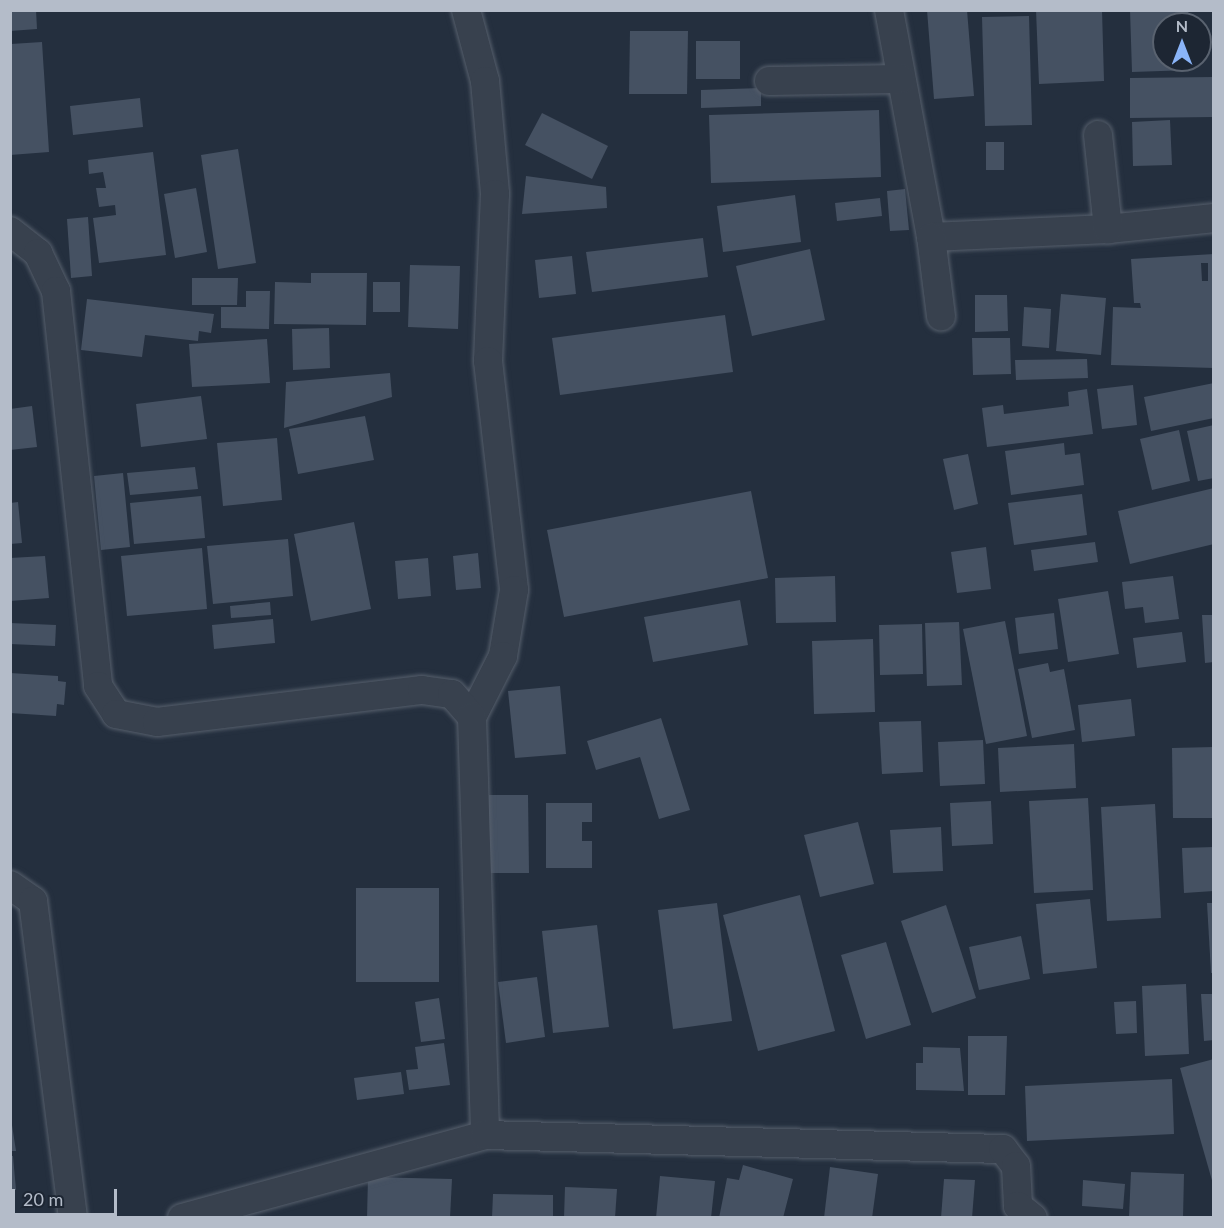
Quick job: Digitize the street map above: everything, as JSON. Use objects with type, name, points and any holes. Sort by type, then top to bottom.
[{"type":"street","points":[[466,10],[485,81],[495,194],[488,362],[514,590],[503,656],[472,717],[485,1135]]},
{"type":"street","points":[[889,10],[931,237],[941,316]]},
{"type":"street","points":[[769,81],[901,78]]},
{"type":"street","points":[[1098,135],[1108,229]]},
{"type":"street","points":[[931,237],[1108,229],[1214,218]]},
{"type":"street","points":[[10,231],[38,253],[56,291],[98,686],[116,714],[157,722],[422,690],[452,694],[472,717]]},
{"type":"street","points":[[10,885],[33,901],[73,1218]]},
{"type":"street","points":[[182,1218],[485,1135],[1003,1149],[1016,1166],[1018,1206],[1033,1218]]},
{"type":"building","points":[[10,10],[36,10],[37,29],[10,31]]},
{"type":"building","points":[[927,10],[967,10],[974,96],[934,99]]},
{"type":"building","points":[[1036,10],[1102,10],[1104,81],[1039,84]]},
{"type":"building","points":[[1130,10],[1188,10],[1188,12],[1152,12],[1152,71],[1132,72]]},
{"type":"building","points":[[1029,16],[1032,125],[985,126],[982,17]]},
{"type":"building","points":[[630,31],[688,31],[687,94],[629,94]]},
{"type":"building","points":[[696,41],[740,41],[740,79],[696,79]]},
{"type":"building","points":[[42,42],[49,152],[10,155],[11,44]]},
{"type":"building","points":[[1214,77],[1214,117],[1130,118],[1130,78]]},
{"type":"building","points":[[761,88],[761,106],[701,108],[701,90]]},
{"type":"building","points":[[140,98],[143,127],[73,135],[70,106]]},
{"type":"building","points":[[879,110],[881,177],[711,183],[709,115]]},
{"type":"building","points":[[542,113],[608,146],[592,179],[525,145]]},
{"type":"building","points":[[1170,120],[1172,165],[1133,166],[1132,122]]},
{"type":"building","points":[[986,142],[1004,142],[1004,170],[986,170]]},
{"type":"building","points":[[238,149],[256,263],[218,269],[201,155]]},
{"type":"building","points":[[153,152],[166,255],[99,263],[93,218],[116,215],[115,205],[99,207],[96,188],[106,188],[103,172],[89,174],[88,160]]},
{"type":"building","points":[[526,176],[606,187],[607,208],[522,214]]},
{"type":"building","points":[[196,188],[207,252],[175,258],[164,194]]},
{"type":"building","points":[[905,189],[909,230],[890,231],[887,191]]},
{"type":"building","points":[[795,195],[801,242],[723,252],[717,206]]},
{"type":"building","points":[[880,198],[882,216],[837,221],[835,203]]},
{"type":"building","points":[[88,217],[92,276],[71,278],[67,219]]},
{"type":"building","points":[[703,238],[708,277],[592,292],[586,252]]},
{"type":"building","points":[[810,249],[825,320],[752,336],[736,266]]},
{"type":"building","points":[[1214,254],[1214,368],[1111,365],[1113,307],[1141,308],[1140,303],[1134,303],[1131,259]],"holes":[[[1201,263],[1208,263],[1208,281],[1202,281]]]},
{"type":"building","points":[[572,256],[576,294],[539,298],[535,260]]},
{"type":"building","points":[[410,265],[460,266],[458,329],[408,327]]},
{"type":"building","points":[[311,273],[367,273],[366,325],[274,324],[275,282],[311,283]]},
{"type":"building","points":[[192,278],[238,278],[237,305],[192,305]]},
{"type":"building","points":[[373,282],[400,282],[400,312],[373,312]]},
{"type":"building","points":[[246,291],[270,291],[269,329],[221,328],[221,307],[246,307]]},
{"type":"building","points":[[1061,294],[1106,298],[1101,355],[1056,351]]},
{"type":"building","points":[[975,295],[1007,295],[1008,331],[975,332]]},
{"type":"building","points":[[87,299],[214,314],[211,333],[199,331],[198,341],[145,335],[142,357],[81,350]]},
{"type":"building","points":[[1024,307],[1051,309],[1049,348],[1022,346]]},
{"type":"building","points":[[725,315],[733,372],[560,395],[552,338]]},
{"type":"building","points":[[329,328],[330,368],[293,370],[292,329]]},
{"type":"building","points":[[972,338],[1010,338],[1011,374],[973,375]]},
{"type":"building","points":[[267,339],[270,383],[192,387],[189,344]]},
{"type":"building","points":[[1087,359],[1088,378],[1016,380],[1015,360]]},
{"type":"building","points":[[390,373],[392,397],[284,428],[286,382]]},
{"type":"building","points":[[1214,383],[1214,418],[1151,431],[1144,397]]},
{"type":"building","points":[[1133,385],[1137,425],[1102,429],[1097,389]]},
{"type":"building","points":[[1087,389],[1093,434],[987,447],[982,408],[1003,405],[1004,414],[1069,406],[1068,392]]},
{"type":"building","points":[[201,396],[207,439],[141,447],[136,404]]},
{"type":"building","points":[[32,406],[37,447],[10,450],[10,409]]},
{"type":"building","points":[[365,416],[374,460],[298,474],[289,429]]},
{"type":"building","points":[[1214,425],[1214,478],[1198,481],[1187,431]]},
{"type":"building","points":[[1179,430],[1190,481],[1152,490],[1140,439]]},
{"type":"building","points":[[277,438],[282,500],[223,506],[217,443]]},
{"type":"building","points":[[1064,443],[1065,455],[1080,453],[1084,485],[1011,495],[1005,451]]},
{"type":"building","points":[[968,454],[978,504],[954,510],[943,459]]},
{"type":"building","points":[[195,467],[198,489],[130,495],[127,473]]},
{"type":"building","points":[[123,473],[130,547],[101,550],[94,476]]},
{"type":"building","points":[[1214,488],[1214,544],[1130,564],[1118,511]]},
{"type":"building","points":[[751,491],[768,578],[564,617],[547,530]]},
{"type":"building","points":[[1082,494],[1087,535],[1014,545],[1008,503]]},
{"type":"building","points":[[201,496],[205,538],[134,544],[130,503]]},
{"type":"building","points":[[18,502],[22,543],[10,544],[10,503]]},
{"type":"building","points":[[354,522],[371,609],[311,621],[294,534]]},
{"type":"building","points":[[288,539],[293,596],[213,604],[207,546]]},
{"type":"building","points":[[1095,542],[1098,562],[1034,571],[1031,550]]},
{"type":"building","points":[[986,547],[991,589],[957,593],[951,552]]},
{"type":"building","points":[[202,548],[207,609],[127,616],[121,556]]},
{"type":"building","points":[[478,553],[481,588],[456,590],[453,556]]},
{"type":"building","points":[[45,556],[49,598],[10,601],[10,558]]},
{"type":"building","points":[[428,558],[431,596],[398,599],[395,561]]},
{"type":"building","points":[[835,576],[836,622],[776,623],[775,578]]},
{"type":"building","points":[[1173,576],[1179,619],[1145,623],[1143,607],[1125,609],[1122,582]]},
{"type":"building","points":[[1108,591],[1119,654],[1068,662],[1058,599]]},
{"type":"building","points":[[740,600],[748,645],[653,662],[644,617]]},
{"type":"building","points":[[270,602],[271,615],[231,618],[230,606]]},
{"type":"building","points":[[1054,613],[1058,649],[1019,654],[1015,618]]},
{"type":"building","points":[[1202,615],[1214,615],[1214,662],[1205,663]]},
{"type":"building","points":[[273,619],[275,643],[214,649],[212,625]]},
{"type":"building","points":[[1005,621],[1027,736],[986,744],[963,629]]},
{"type":"building","points":[[959,622],[962,685],[927,686],[925,623]]},
{"type":"building","points":[[10,623],[56,625],[55,646],[10,644]]},
{"type":"building","points":[[922,624],[923,674],[880,675],[879,625]]},
{"type":"building","points":[[1182,632],[1186,662],[1137,668],[1133,638]]},
{"type":"building","points":[[873,639],[875,712],[814,714],[812,641]]},
{"type":"building","points":[[1048,663],[1050,672],[1064,669],[1075,730],[1032,738],[1018,669]]},
{"type":"building","points":[[10,673],[58,676],[58,681],[66,682],[64,705],[57,704],[56,716],[10,713]]},
{"type":"building","points":[[560,686],[566,754],[515,758],[508,691]]},
{"type":"building","points":[[1131,699],[1135,736],[1082,742],[1078,705]]},
{"type":"building","points":[[661,718],[690,810],[659,819],[640,757],[596,770],[587,741]]},
{"type":"building","points":[[921,721],[923,772],[882,774],[879,722]]},
{"type":"building","points":[[983,740],[985,784],[940,786],[938,742]]},
{"type":"building","points":[[1074,744],[1076,788],[1000,792],[998,748]]},
{"type":"building","points":[[1214,747],[1214,818],[1173,818],[1172,748]]},
{"type":"building","points":[[489,795],[528,795],[529,873],[489,873]]},
{"type":"building","points":[[1088,798],[1093,890],[1034,893],[1029,801]]},
{"type":"building","points":[[991,801],[993,844],[952,846],[950,803]]},
{"type":"building","points":[[546,803],[592,803],[592,822],[582,822],[582,841],[592,841],[592,868],[546,868]]},
{"type":"building","points":[[1155,804],[1161,918],[1107,921],[1101,807]]},
{"type":"building","points":[[858,822],[874,884],[820,897],[804,835]]},
{"type":"building","points":[[941,827],[943,871],[893,873],[890,830]]},
{"type":"building","points":[[1214,847],[1214,891],[1184,893],[1182,848]]},
{"type":"building","points":[[356,888],[439,888],[439,982],[356,982]]},
{"type":"building","points":[[800,895],[835,1031],[758,1051],[723,915]]},
{"type":"building","points":[[1090,899],[1097,968],[1043,974],[1036,904]]},
{"type":"building","points":[[717,903],[732,1021],[673,1029],[658,910]]},
{"type":"building","points":[[1207,903],[1214,903],[1214,973],[1211,973]]},
{"type":"building","points":[[946,905],[976,998],[932,1013],[901,921]]},
{"type":"building","points":[[597,925],[609,1027],[553,1033],[542,931]]},
{"type":"building","points":[[1021,936],[1030,979],[979,990],[969,947]]},
{"type":"building","points":[[886,942],[911,1025],[866,1039],[841,955]]},
{"type":"building","points":[[537,977],[545,1037],[506,1043],[498,982]]},
{"type":"building","points":[[1186,984],[1189,1054],[1145,1056],[1142,986]]},
{"type":"building","points":[[1201,994],[1214,994],[1214,1040],[1204,1041]]},
{"type":"building","points":[[439,998],[445,1039],[421,1042],[415,1002]]},
{"type":"building","points":[[1136,1001],[1137,1033],[1116,1034],[1114,1002]]},
{"type":"building","points":[[968,1036],[1007,1036],[1005,1095],[968,1095]]},
{"type":"building","points":[[444,1043],[450,1085],[409,1090],[406,1070],[418,1069],[415,1047]]},
{"type":"building","points":[[923,1047],[960,1048],[964,1091],[916,1090],[916,1063],[923,1063]]},
{"type":"building","points":[[1214,1059],[1214,1184],[1213,1184],[1180,1068]]},
{"type":"building","points":[[401,1072],[404,1094],[357,1100],[354,1078]]},
{"type":"building","points":[[1172,1079],[1174,1134],[1027,1141],[1025,1086]]},
{"type":"building","points":[[10,1112],[16,1151],[10,1151]]},
{"type":"building","points":[[10,1156],[13,1156],[16,1190],[10,1190]]},
{"type":"building","points":[[743,1165],[793,1179],[783,1218],[719,1218],[727,1178],[739,1180]]},
{"type":"building","points":[[830,1167],[878,1174],[872,1218],[824,1218]]},
{"type":"building","points":[[1131,1172],[1184,1174],[1183,1218],[1129,1217]]},
{"type":"building","points":[[660,1176],[715,1181],[711,1218],[656,1218]]},
{"type":"building","points":[[368,1177],[452,1179],[450,1218],[367,1218]]},
{"type":"building","points":[[944,1179],[975,1180],[972,1218],[941,1218]]},
{"type":"building","points":[[1083,1180],[1125,1184],[1123,1209],[1082,1206]]},
{"type":"building","points":[[565,1187],[617,1189],[615,1218],[564,1218]]},
{"type":"building","points":[[493,1194],[553,1195],[553,1218],[492,1218]]}]
